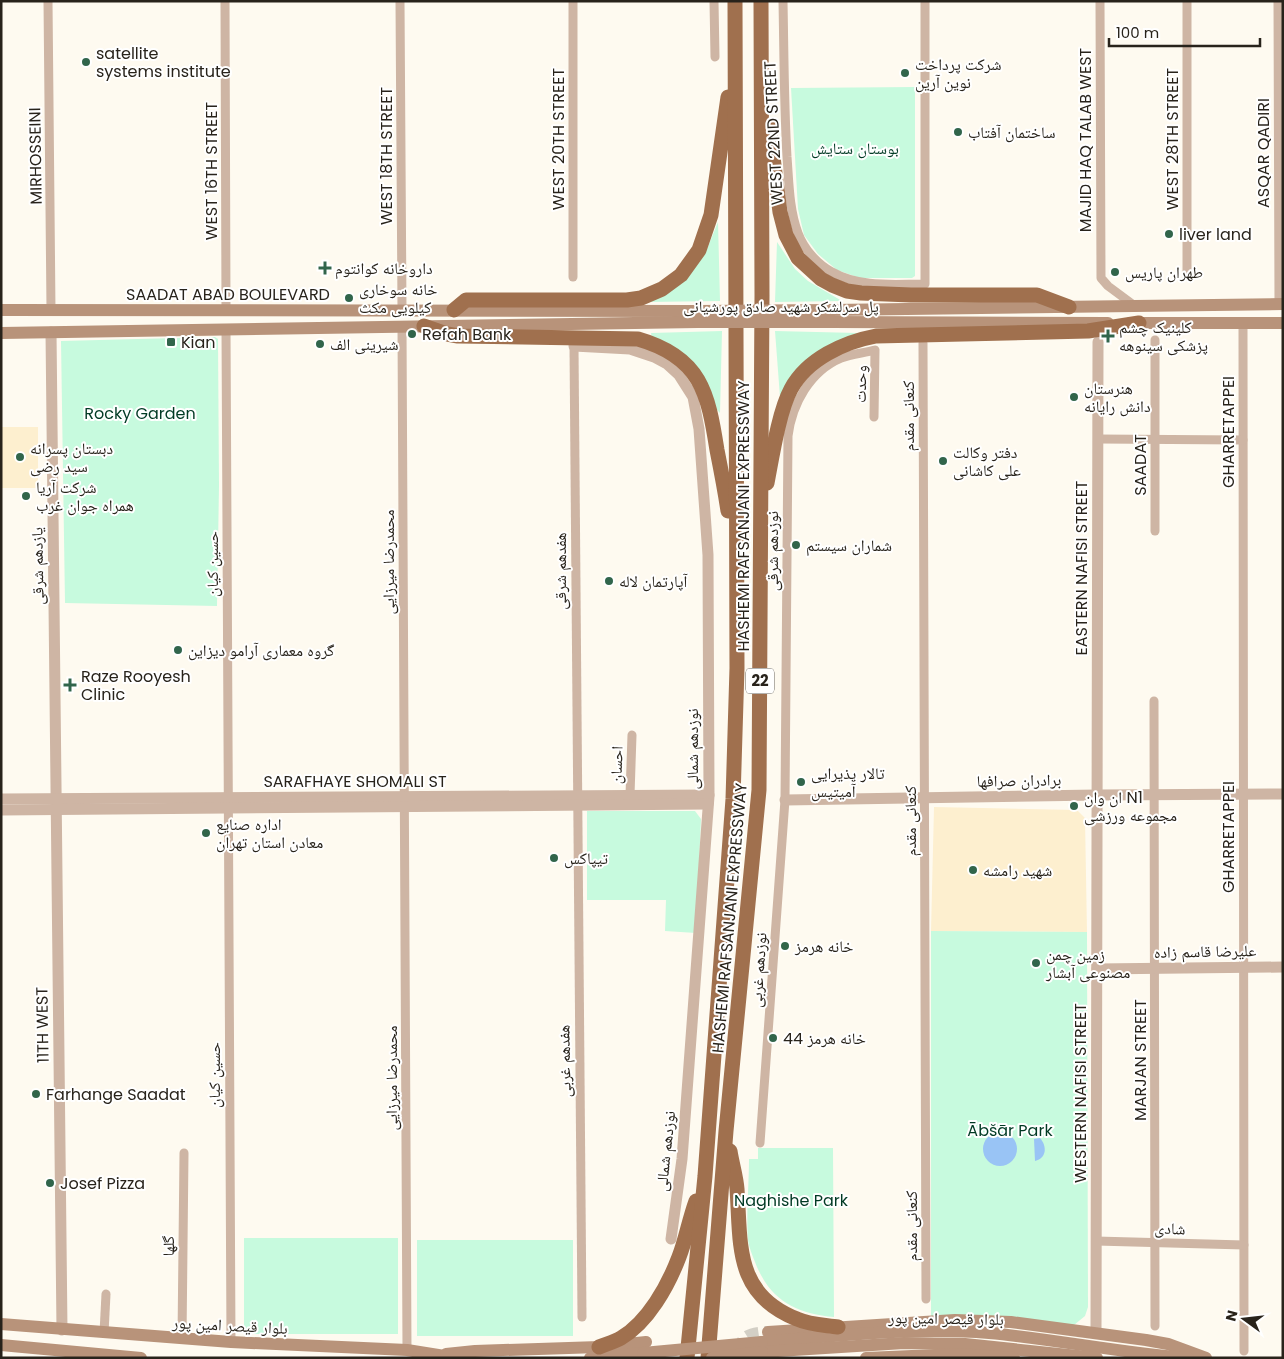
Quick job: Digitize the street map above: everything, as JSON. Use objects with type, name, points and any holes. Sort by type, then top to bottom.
[{"type":"highway","name":"HASHEMI RAFSANJANI EXPRESSWAY","points":[[687,1358],[705,1176],[733,799],[737,668],[735,549],[735,1]]},
{"type":"highway","name":"HASHEMI RAFSANJANI EXPRESSWAY","points":[[708,1358],[726,1131],[759,790],[761,1]]},
{"type":"highway","points":[[454,310],[466,300],[615,300],[640,298],[662,289],[681,275],[699,250],[711,215],[735,46]]},
{"type":"highway","points":[[762,77],[783,225],[790,246],[798,258],[821,279],[832,285],[861,293],[1037,295],[1069,307]]},
{"type":"highway","points":[[760,524],[780,420],[791,389],[813,363],[837,348],[862,338],[876,336],[1088,331],[1139,323]]},
{"type":"highway","points":[[424,326],[458,336],[638,339],[655,345],[683,361],[696,377],[705,392],[709,404],[735,549]]},
{"type":"highway","points":[[726,1131],[737,1186],[740,1248],[743,1265],[750,1278],[757,1290],[773,1306],[796,1319],[808,1323],[838,1327]]},
{"type":"highway","points":[[594,1352],[630,1332],[654,1304],[679,1258],[705,1176]]},
{"type":"main road","points":[[1069,307],[1281,304]]},
{"type":"main road","name":"پل سرلشکر شهید صادق پورشیانی","points":[[832,316],[1069,307]]},
{"type":"main road","name":"SAADAT ABAD BOULEVARD","points":[[1,310],[454,310]]},
{"type":"main road","name":"پل سرلشکر شهید صادق پورشیانی","points":[[454,310],[1139,323]]},
{"type":"main road","name":"پل سرلشکر شهید صادق پورشیانی","points":[[424,326],[698,316]]},
{"type":"main road","points":[[1139,323],[1283,323]]},
{"type":"main road","name":"SAADAT ABAD BOULEVARD","points":[[1,333],[424,326]]},
{"type":"main road","points":[[712,1358],[764,1342],[838,1327],[955,1320],[1010,1322],[1096,1332],[1168,1344],[1206,1358]]},
{"type":"main road","name":"بلوار قیصر امین پور","points":[[4,1325],[182,1339],[408,1350],[457,1358]]},
{"type":"main road","name":"بلوار قیصر امین پور","points":[[764,1342],[879,1333],[988,1333],[1188,1358]]},
{"type":"main road","points":[[437,1355],[475,1351],[594,1352],[644,1347],[764,1342]]},
{"type":"main road","name":"بلوار قیصر امین پور","points":[[764,1342],[997,1346],[1097,1358]]},
{"type":"main road","points":[[3,1345],[141,1358]]},
{"type":"main road","points":[[866,1358],[958,1354],[1014,1358]]},
{"type":"street","name":"MIRHOSSEINI","points":[[48,1],[51,310]]},
{"type":"street","name":"WEST 16TH STREET","points":[[225,1],[226,310]]},
{"type":"street","name":"WEST 18TH STREET","points":[[400,1],[402,310]]},
{"type":"street","name":"WEST 20TH STREET","points":[[573,1],[573,277]]},
{"type":"street","points":[[714,1],[715,57]]},
{"type":"street","name":"WEST 22ND STREET","points":[[783,1],[784,104],[789,182],[792,215],[798,234],[816,261],[832,272],[851,281],[864,284],[925,284],[924,1]]},
{"type":"street","name":"MAJID HAQ TALAB WEST","points":[[1100,1],[1101,278],[1108,286],[1136,306]]},
{"type":"street","name":"WEST 28TH STREET","points":[[1187,1],[1187,276]]},
{"type":"street","name":"ASQAR QADIRI","points":[[1278,1],[1280,27],[1281,304]]},
{"type":"street","name":"GHARRETAPPEI","points":[[1243,323],[1244,1352]]},
{"type":"street","name":"محمدرضا میرزایی","points":[[402,326],[408,1350]]},
{"type":"street","name":"حسین کیان","points":[[226,329],[231,1342]]},
{"type":"street","name":"یازدهم شرقی","points":[[51,332],[56,804]]},
{"type":"street","name":"SAADAT","points":[[1155,531],[1156,340]]},
{"type":"street","name":"EASTERN NAFISI STREET","points":[[1097,795],[1098,342]]},
{"type":"street","name":"کنعانی مقدم","points":[[923,343],[926,1299]]},
{"type":"street","name":"نوزدهم شمالی","points":[[574,346],[619,347],[640,351],[668,364],[679,375],[693,397],[699,429],[708,555],[709,799],[682,1159],[671,1238]]},
{"type":"street","name":"هفدهم شرقی","points":[[574,346],[577,800]]},
{"type":"street","name":"وحدت","points":[[874,417],[875,350]]},
{"type":"street","name":"نوزدهم شرقی","points":[[785,800],[788,436],[790,419],[796,403],[804,390],[828,364],[843,357],[875,350]]},
{"type":"street","points":[[1098,439],[1243,440]]},
{"type":"street","name":"MARJAN STREET","points":[[1154,701],[1156,794],[1155,1326]]},
{"type":"street","name":"احسان","points":[[630,796],[632,735]]},
{"type":"street","name":"برادران صرافها","points":[[785,800],[1156,794],[1283,794]]},
{"type":"street","name":"WESTERN NAFISI STREET","points":[[1096,1332],[1097,795]]},
{"type":"street","name":"SARAFHAYE SHOMALI ST","points":[[577,800],[630,796],[709,799]]},
{"type":"street","name":"SARAFHAYE SHOMALI ST","points":[[1,799],[56,804],[709,799]]},
{"type":"street","name":"هفدهم غربی","points":[[577,800],[582,1317]]},
{"type":"street","name":"نوزدهم غربی","points":[[760,1143],[785,800]]},
{"type":"street","name":"SARAFHAYE SHOMALI ST","points":[[1,810],[56,804]]},
{"type":"street","name":"11TH WEST","points":[[56,804],[62,1330]]},
{"type":"street","name":"علیرضا قاسم زاده","points":[[1097,969],[1283,967]]},
{"type":"street","name":"گلها","points":[[182,1339],[184,1153]]},
{"type":"street","name":"شادی","points":[[1096,1241],[1244,1245]]},
{"type":"street","points":[[104,1333],[106,1294]]},
{"type":"shaded area","name":"دبستان پسرانه سید رضی","points":[[1,427],[38,427],[38,488],[1,488]]},
{"type":"shaded area","points":[[934,807],[1077,810],[1085,818],[1087,932],[931,931]]},
{"type":"green space","name":"بوستان ستایش","points":[[915,87],[915,276],[912,278],[860,278],[837,270],[818,254],[804,235],[798,209],[791,88]]},
{"type":"green space","points":[[718,222],[720,301],[647,302],[698,263],[707,249]]},
{"type":"green space","points":[[777,242],[795,269],[808,281],[842,301],[775,302]]},
{"type":"green space","points":[[722,331],[720,413],[652,338],[651,333]]},
{"type":"green space","points":[[775,331],[858,333],[780,397]]},
{"type":"green space","name":"Rocky Garden","points":[[215,337],[218,339],[219,486],[217,606],[65,603],[61,341]]},
{"type":"green space","points":[[587,811],[695,811],[701,819],[696,933],[665,931],[666,900],[587,900]]},
{"type":"green space","name":"Ābšār Park","points":[[931,931],[1087,932],[1088,1307],[1085,1316],[1074,1325],[931,1317]]},
{"type":"green space","name":"Naghishe Park","points":[[758,1148],[833,1148],[834,1317],[807,1312],[785,1302],[768,1286],[755,1262],[748,1240],[747,1210],[749,1159],[758,1159]]},
{"type":"green space","points":[[244,1238],[398,1238],[398,1334],[244,1334]]},
{"type":"green space","points":[[417,1240],[573,1240],[573,1336],[417,1336]]},
{"type":"water","points":[[1000,1132],[1007,1133],[1012,1137],[1016,1142],[1016,1156],[1012,1161],[1007,1165],[1000,1166],[993,1165],[988,1161],[984,1156],[983,1149],[984,1142],[988,1137],[993,1133]]},
{"type":"water","points":[[1040,1138],[1045,1151],[1042,1157],[1035,1161],[1034,1139]]},
{"type":"tunnel","points":[[740,1352],[742,1341],[745,1338],[753,1334],[768,1332]]},
{"type":"place","name":"satellite systems institute","points":[[86,62]]},
{"type":"place","name":"شرکت پرداخت نوین آرین","points":[[905,73]]},
{"type":"place","name":"ساختمان آفتاب","points":[[958,132]]},
{"type":"place","name":"liver land","points":[[1169,234]]},
{"type":"place","name":"داروخانه کوانتوم","points":[[325,268]]},
{"type":"place","name":"طهران پاریس","points":[[1115,272]]},
{"type":"place","name":"خانه سوخاری کیلویی مکث","points":[[349,298]]},
{"type":"place","name":"Refah Bank","points":[[412,334]]},
{"type":"place","name":"کلینیک چشم پزشکی سینوهه","points":[[1108,336]]},
{"type":"place","name":"Kian","points":[[171,342]]},
{"type":"place","name":"شیرینی الف","points":[[320,344]]},
{"type":"place","name":"هنرستان دانش رایانه","points":[[1074,397]]},
{"type":"place","name":"دبستان پسرانه سید رضی","points":[[20,457]]},
{"type":"place","name":"دفتر وکالت علی کاشانی","points":[[943,461]]},
{"type":"place","name":"شرکت آریا همراه جوان غرب","points":[[26,496]]},
{"type":"place","name":"شماران سیستم","points":[[796,545]]},
{"type":"place","name":"آپارتمان لاله","points":[[609,581]]},
{"type":"place","name":"گروه معماری آرامو دیزاین","points":[[178,650]]},
{"type":"place","name":"Raze Rooyesh Clinic","points":[[70,685]]},
{"type":"place","name":"تالار پذیرایی آمیتیس","points":[[801,782]]},
{"type":"place","name":"ان وان N1 مجموعه ورزشی","points":[[1074,806]]},
{"type":"place","name":"اداره صنایع معادن استان تهران","points":[[206,833]]},
{"type":"place","name":"تیپاکس","points":[[554,858]]},
{"type":"place","name":"شهید رامشه","points":[[973,870]]},
{"type":"place","name":"خانه هرمز","points":[[785,946]]},
{"type":"place","name":"زمین چمن مصنوعی آبشار","points":[[1036,963]]},
{"type":"place","name":"خانه هرمز 44","points":[[773,1038]]},
{"type":"place","name":"Farhange Saadat","points":[[36,1094]]},
{"type":"place","name":"Josef Pizza","points":[[50,1183]]}]
